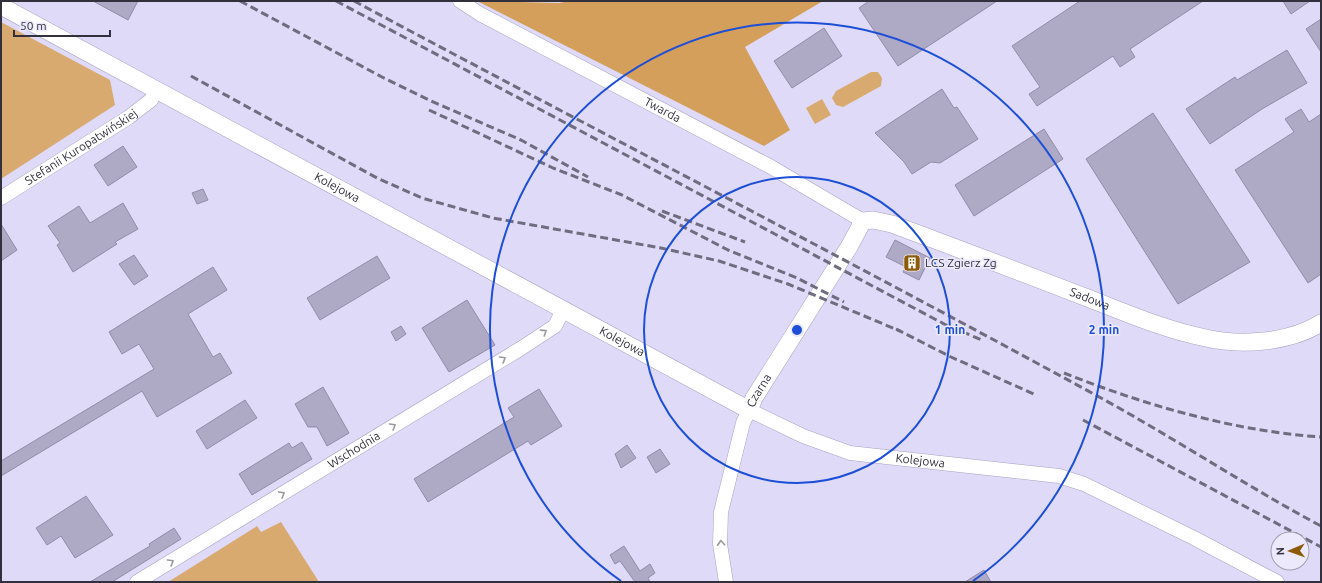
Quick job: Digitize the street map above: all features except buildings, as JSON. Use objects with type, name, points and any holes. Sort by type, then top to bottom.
[{"type":"street","name":"Twarda","points":[[460,1],[480,14],[772,167],[863,221]]},
{"type":"street","name":"Kolejowa","points":[[1,6],[749,410],[803,436],[850,453],[1059,476],[1084,484],[1188,535],[1277,582]]},
{"type":"street","name":"Stefanii Kuropatwińskiej","points":[[1,198],[129,117],[151,100],[156,91]]},
{"type":"street","name":"Sadowa","points":[[863,221],[872,220],[892,224],[1122,311],[1206,339],[1243,342],[1263,340],[1294,334],[1321,323]]},
{"type":"street","name":"Czarna","points":[[726,582],[720,544],[721,512],[743,423],[754,398],[846,252],[863,221]]},
{"type":"street","name":"Wschodnia","points":[[137,582],[520,349],[555,326],[563,310]]},
{"type":"shaded area","points":[[477,1],[559,3],[569,1],[823,1],[745,47],[790,130],[764,146]]},
{"type":"shaded area","points":[[1,22],[110,80],[115,105],[1,179]]},
{"type":"shaded area","points":[[871,72],[878,72],[882,78],[881,86],[843,107],[836,105],[832,98],[836,91]]},
{"type":"shaded area","points":[[822,99],[831,115],[815,124],[806,108]]},
{"type":"shaded area","points":[[281,522],[319,582],[168,582],[257,526],[261,532]]},
{"type":"railway","points":[[240,1],[382,77],[431,101],[521,140],[588,177]]},
{"type":"railway","points":[[336,1],[946,325],[982,340]]},
{"type":"railway","points":[[354,1],[1101,398],[1321,526]]},
{"type":"railway","points":[[191,76],[377,178],[422,198],[493,218],[661,248],[719,261],[788,284],[900,331]]},
{"type":"railway","points":[[429,110],[553,168],[622,195],[728,250],[797,278],[844,302]]},
{"type":"railway","points":[[662,211],[745,242]]},
{"type":"railway","points":[[896,329],[951,357],[1036,395]]},
{"type":"railway","points":[[1064,373],[1126,396],[1222,423],[1288,434],[1321,437]]},
{"type":"railway","points":[[1083,420],[1321,547]]},
{"type":"place","name":"LCS Zgierz Zg","points":[[912,263]]}]
